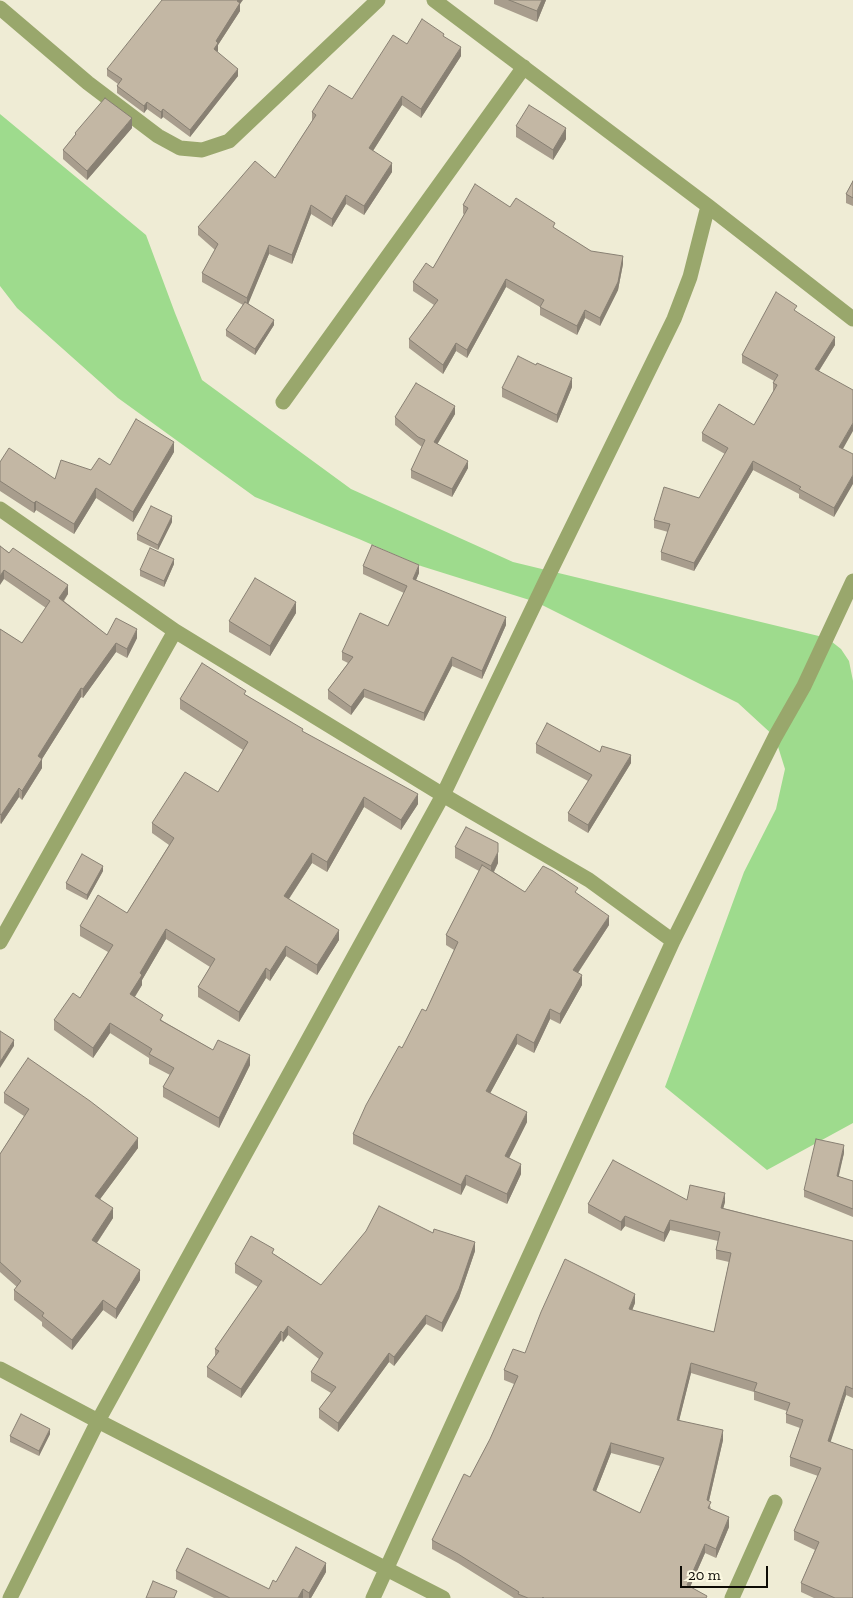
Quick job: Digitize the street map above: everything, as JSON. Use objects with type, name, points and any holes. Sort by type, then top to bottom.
[{"type":"street","points":[[0,8],[88,83],[158,136],[180,148],[202,150],[229,142],[378,0]]},
{"type":"street","points":[[434,0],[708,206],[853,319]]},
{"type":"street","points":[[283,402],[524,67]]},
{"type":"street","points":[[10,1598],[98,1421],[443,795],[674,319],[690,277],[708,206]]},
{"type":"street","points":[[0,509],[176,630],[443,795],[589,880],[673,941]]},
{"type":"street","points":[[373,1598],[673,941],[775,737],[804,686],[853,581]]},
{"type":"street","points":[[0,942],[176,630]]},
{"type":"street","points":[[0,1369],[443,1598]]},
{"type":"street","points":[[732,1598],[774,1502]]},
{"type":"shaded area","points":[[0,114],[146,235],[202,380],[351,489],[513,562],[827,638],[841,649],[849,661],[853,681],[853,1123],[767,1170],[665,1087],[744,872],[776,809],[785,769],[775,737],[738,703],[536,602],[421,566],[255,497],[118,398],[17,308],[0,286]]},
{"type":"building","points":[[162,0],[238,0],[240,3],[216,41],[218,43],[214,49],[238,69],[190,130],[163,109],[161,112],[147,102],[144,106],[117,86],[122,79],[107,69]]},
{"type":"building","points":[[509,0],[542,0],[537,11]]},
{"type":"building","points":[[422,19],[444,34],[443,36],[461,47],[421,109],[402,96],[369,148],[392,163],[364,206],[346,195],[332,219],[311,205],[292,255],[269,245],[247,298],[202,273],[218,244],[198,227],[255,161],[275,178],[316,115],[312,112],[329,85],[352,99],[393,35],[407,44]]},
{"type":"building","points":[[105,98],[132,118],[87,171],[63,150]]},
{"type":"building","points":[[529,105],[566,128],[553,150],[516,126]]},
{"type":"building","points":[[853,181],[853,198],[846,194]]},
{"type":"building","points":[[475,184],[510,207],[516,198],[555,223],[553,227],[591,251],[623,256],[618,282],[600,318],[585,310],[577,326],[540,307],[544,300],[506,279],[467,350],[456,343],[443,365],[409,339],[438,300],[413,282],[426,263],[433,268],[468,208],[463,205]]},
{"type":"building","points":[[776,292],[797,306],[794,310],[835,337],[815,369],[853,390],[853,423],[839,447],[853,454],[853,475],[834,508],[799,489],[801,487],[753,461],[694,563],[661,552],[670,524],[654,520],[664,487],[699,498],[728,448],[702,433],[719,404],[754,425],[777,385],[773,383],[778,375],[742,355]]},
{"type":"building","points":[[245,302],[274,320],[255,349],[226,330]]},
{"type":"building","points":[[518,356],[536,365],[537,363],[572,378],[557,415],[502,388]]},
{"type":"building","points":[[416,383],[455,406],[434,442],[468,461],[452,489],[411,470],[425,440],[418,437],[395,417]]},
{"type":"building","points":[[136,419],[174,442],[133,512],[96,488],[74,524],[36,501],[34,503],[0,481],[0,462],[9,448],[55,479],[61,460],[91,470],[99,458],[110,465]]},
{"type":"building","points":[[151,506],[172,516],[158,545],[137,534]]},
{"type":"building","points":[[372,545],[419,565],[413,579],[506,617],[482,671],[452,657],[424,713],[364,689],[351,707],[328,690],[353,657],[342,652],[360,613],[388,626],[407,586],[363,566]]},
{"type":"building","points":[[0,546],[9,553],[13,548],[68,585],[59,598],[107,635],[116,618],[137,629],[127,649],[116,643],[83,689],[81,688],[38,756],[42,759],[22,791],[19,788],[1,815],[0,629],[22,643],[50,601],[4,570],[0,576]]},
{"type":"building","points":[[150,548],[174,559],[164,581],[140,570]]},
{"type":"building","points":[[255,578],[296,602],[270,646],[229,621]]},
{"type":"building","points":[[202,663],[246,691],[244,694],[303,729],[302,731],[418,794],[401,820],[364,797],[327,862],[312,853],[284,896],[339,930],[317,965],[286,946],[270,971],[266,968],[239,1012],[198,987],[215,959],[166,929],[130,994],[163,1015],[160,1020],[213,1050],[218,1040],[250,1055],[219,1118],[163,1087],[174,1068],[149,1054],[152,1049],[110,1023],[93,1048],[54,1020],[73,993],[80,998],[113,945],[80,926],[98,895],[127,913],[174,838],[152,823],[185,772],[218,792],[248,742],[180,699]]},
{"type":"building","points":[[547,723],[600,752],[602,746],[631,755],[588,825],[568,813],[592,775],[536,744]]},
{"type":"building","points":[[466,827],[498,843],[498,852],[491,866],[455,847]]},
{"type":"building","points":[[82,854],[103,866],[87,895],[66,883]]},
{"type":"building","points":[[482,865],[525,892],[543,866],[578,888],[575,892],[609,916],[573,970],[582,975],[560,1014],[550,1009],[534,1043],[517,1034],[486,1091],[527,1112],[505,1156],[521,1164],[507,1194],[466,1175],[461,1185],[353,1134],[366,1105],[399,1046],[402,1048],[422,1009],[426,1011],[458,942],[446,935]]},
{"type":"building","points":[[0,1031],[14,1040],[0,1062]]},
{"type":"building","points":[[28,1058],[90,1101],[138,1138],[95,1196],[113,1208],[92,1240],[140,1270],[116,1309],[103,1300],[72,1340],[42,1316],[44,1313],[14,1290],[21,1281],[0,1262],[0,1154],[29,1109],[4,1093]]},
{"type":"building","points":[[816,1139],[844,1145],[837,1176],[853,1181],[853,1209],[804,1190]]},
{"type":"building","points":[[613,1160],[687,1200],[690,1185],[725,1193],[721,1208],[853,1241],[853,1389],[846,1386],[828,1441],[853,1450],[853,1598],[835,1598],[801,1583],[819,1542],[794,1531],[821,1468],[790,1457],[803,1420],[786,1414],[790,1403],[754,1391],[757,1383],[691,1363],[677,1420],[723,1430],[707,1500],[711,1502],[708,1508],[729,1517],[716,1549],[705,1544],[687,1585],[707,1596],[706,1598],[528,1598],[518,1594],[519,1592],[432,1540],[464,1474],[470,1477],[490,1439],[518,1376],[504,1370],[513,1349],[525,1353],[565,1259],[635,1294],[629,1309],[714,1332],[731,1253],[716,1250],[720,1232],[670,1220],[664,1233],[625,1216],[621,1222],[588,1204]],"holes":[[[611,1443],[664,1458],[640,1513],[593,1490]]]},
{"type":"building","points":[[379,1206],[433,1233],[434,1229],[475,1242],[459,1289],[442,1323],[426,1315],[394,1357],[389,1353],[338,1423],[319,1409],[336,1387],[311,1372],[323,1353],[288,1326],[283,1333],[281,1331],[241,1389],[207,1367],[219,1351],[215,1349],[262,1281],[235,1264],[251,1236],[274,1249],[272,1253],[321,1285],[366,1231]]},
{"type":"building","points":[[21,1414],[50,1429],[39,1451],[10,1436]]},
{"type":"building","points":[[296,1547],[326,1563],[309,1593],[303,1589],[298,1598],[230,1598],[176,1571],[187,1548],[269,1589],[273,1580],[276,1582]]},
{"type":"building","points":[[153,1581],[177,1591],[174,1598],[146,1598]]}]
